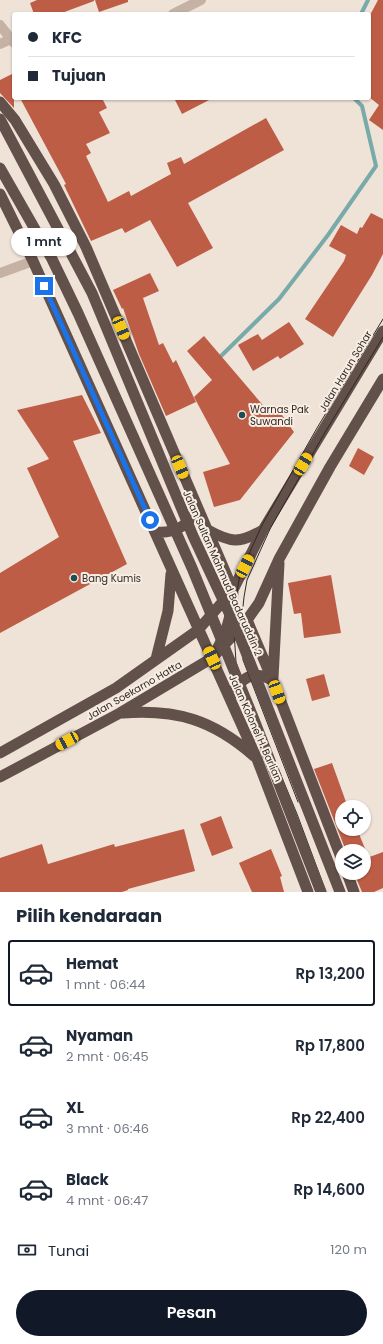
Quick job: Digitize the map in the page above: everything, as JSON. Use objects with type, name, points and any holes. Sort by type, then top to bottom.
[{"type":"highway","points":[[0,102],[15,120],[54,184],[86,247],[233,590],[233,603],[229,619],[220,646],[212,658]]},
{"type":"highway","name":"Jalan Sultan Mahmud Badaruddin 2","points":[[0,119],[92,293],[193,536],[238,632],[340,892]]},
{"type":"highway","points":[[0,168],[52,259],[78,313],[192,568],[321,892]]},
{"type":"highway","name":"Jalan Kolonel H. Barlian","points":[[0,194],[33,261],[198,630],[258,759],[308,892]]},
{"type":"highway","name":"Jalan Harun Sohar","points":[[233,590],[263,530],[383,331]]},
{"type":"highway","points":[[246,620],[259,603],[279,559],[330,467],[383,379]]},
{"type":"highway","points":[[155,532],[173,532],[182,528],[197,509]]},
{"type":"highway","points":[[206,529],[217,535],[233,540],[247,539],[263,530]]},
{"type":"highway","points":[[272,681],[279,559]]},
{"type":"highway","points":[[156,660],[168,611],[172,571]]},
{"type":"highway","name":"Jalan Soekarno Hatta","points":[[0,753],[116,688],[198,630],[233,590]]},
{"type":"highway","points":[[198,630],[217,620],[237,618],[246,620]]},
{"type":"highway","points":[[246,620],[272,681],[336,844]]},
{"type":"highway","name":"Jalan Soekarno Hatta","points":[[0,777],[120,713],[212,658],[246,620]]},
{"type":"highway","points":[[230,698],[234,689],[242,681],[249,677],[258,675],[265,676],[272,681]]},
{"type":"highway","points":[[120,713],[149,711],[196,719],[228,736],[258,759]]},
{"type":"highway","points":[[350,880],[354,892]]},
{"type":"street","points":[[177,12],[201,0]]},
{"type":"street","points":[[0,25],[12,41],[0,44]]},
{"type":"street","points":[[0,273],[33,261]]},
{"type":"building","points":[[37,0],[94,0],[64,12],[33,12],[30,3]]},
{"type":"building","points":[[95,0],[128,0],[128,2],[99,12]]},
{"type":"building","points":[[378,0],[383,0],[383,130],[369,120],[379,105],[371,99],[371,13]]},
{"type":"building","points":[[12,74],[12,100],[14,100],[14,108],[0,93],[0,80]]},
{"type":"building","points":[[21,100],[103,100],[107,108],[99,112],[110,133],[86,144],[91,153],[86,156],[108,202],[129,191],[131,196],[171,174],[167,163],[181,157],[184,164],[266,118],[284,150],[188,203],[213,248],[177,267],[150,220],[125,233],[122,228],[91,241],[64,185],[66,184]]},
{"type":"building","points":[[175,100],[209,100],[182,114]]},
{"type":"building","points":[[371,213],[383,219],[383,254],[372,275],[333,337],[305,319],[344,261],[346,255],[329,246],[341,225],[357,234],[360,227],[362,228]]},
{"type":"building","points":[[150,273],[159,291],[143,298],[159,345],[163,343],[173,363],[176,360],[196,402],[166,416],[139,354],[123,308],[122,309],[113,290]]},
{"type":"building","points":[[289,322],[304,344],[280,359],[278,356],[253,371],[238,345],[258,334],[262,340]]},
{"type":"building","name":"Warnas Pak Suwandi","points":[[204,336],[267,410],[275,405],[294,432],[240,500],[214,507],[203,472],[230,464],[194,397],[212,380],[187,351]]},
{"type":"building","points":[[82,395],[101,433],[73,441],[127,564],[0,633],[0,573],[59,537],[27,468],[49,459],[17,410]]},
{"type":"building","points":[[358,448],[374,457],[364,475],[349,466]]},
{"type":"building","points":[[331,575],[341,633],[304,638],[301,613],[294,614],[288,583]]},
{"type":"building","points":[[324,674],[330,696],[312,701],[306,679]]},
{"type":"building","points":[[332,763],[345,800],[335,800],[335,823],[314,769]]},
{"type":"building","points":[[221,816],[233,848],[212,856],[200,824]]},
{"type":"building","points":[[184,829],[195,871],[128,889],[122,892],[0,892],[0,858],[42,844],[48,864],[114,844],[115,847]]},
{"type":"building","points":[[340,836],[360,836],[363,844],[343,844]]},
{"type":"building","points":[[271,849],[282,876],[280,877],[284,892],[252,892],[239,863]]},
{"type":"building","points":[[383,852],[383,888],[374,892],[362,892],[357,880],[371,880],[371,856]]},
{"type":"waterway","points":[[362,12],[368,0]]},
{"type":"waterway","points":[[217,360],[279,299],[328,235],[376,166],[362,106],[356,100]]},
{"type":"tram line","points":[[326,892],[297,814],[244,686],[236,662],[233,616],[240,574],[262,525],[317,428],[383,319]]},
{"type":"tram line","points":[[298,802],[243,660],[242,616],[247,580],[270,529],[324,434],[383,337]]},
{"type":"place","name":"Warnas Pak Suwandi","points":[[242,415]]},
{"type":"place","name":"Bang Kumis","points":[[74,578]]},
{"type":"route","points":[[44,286],[150,520]]}]
